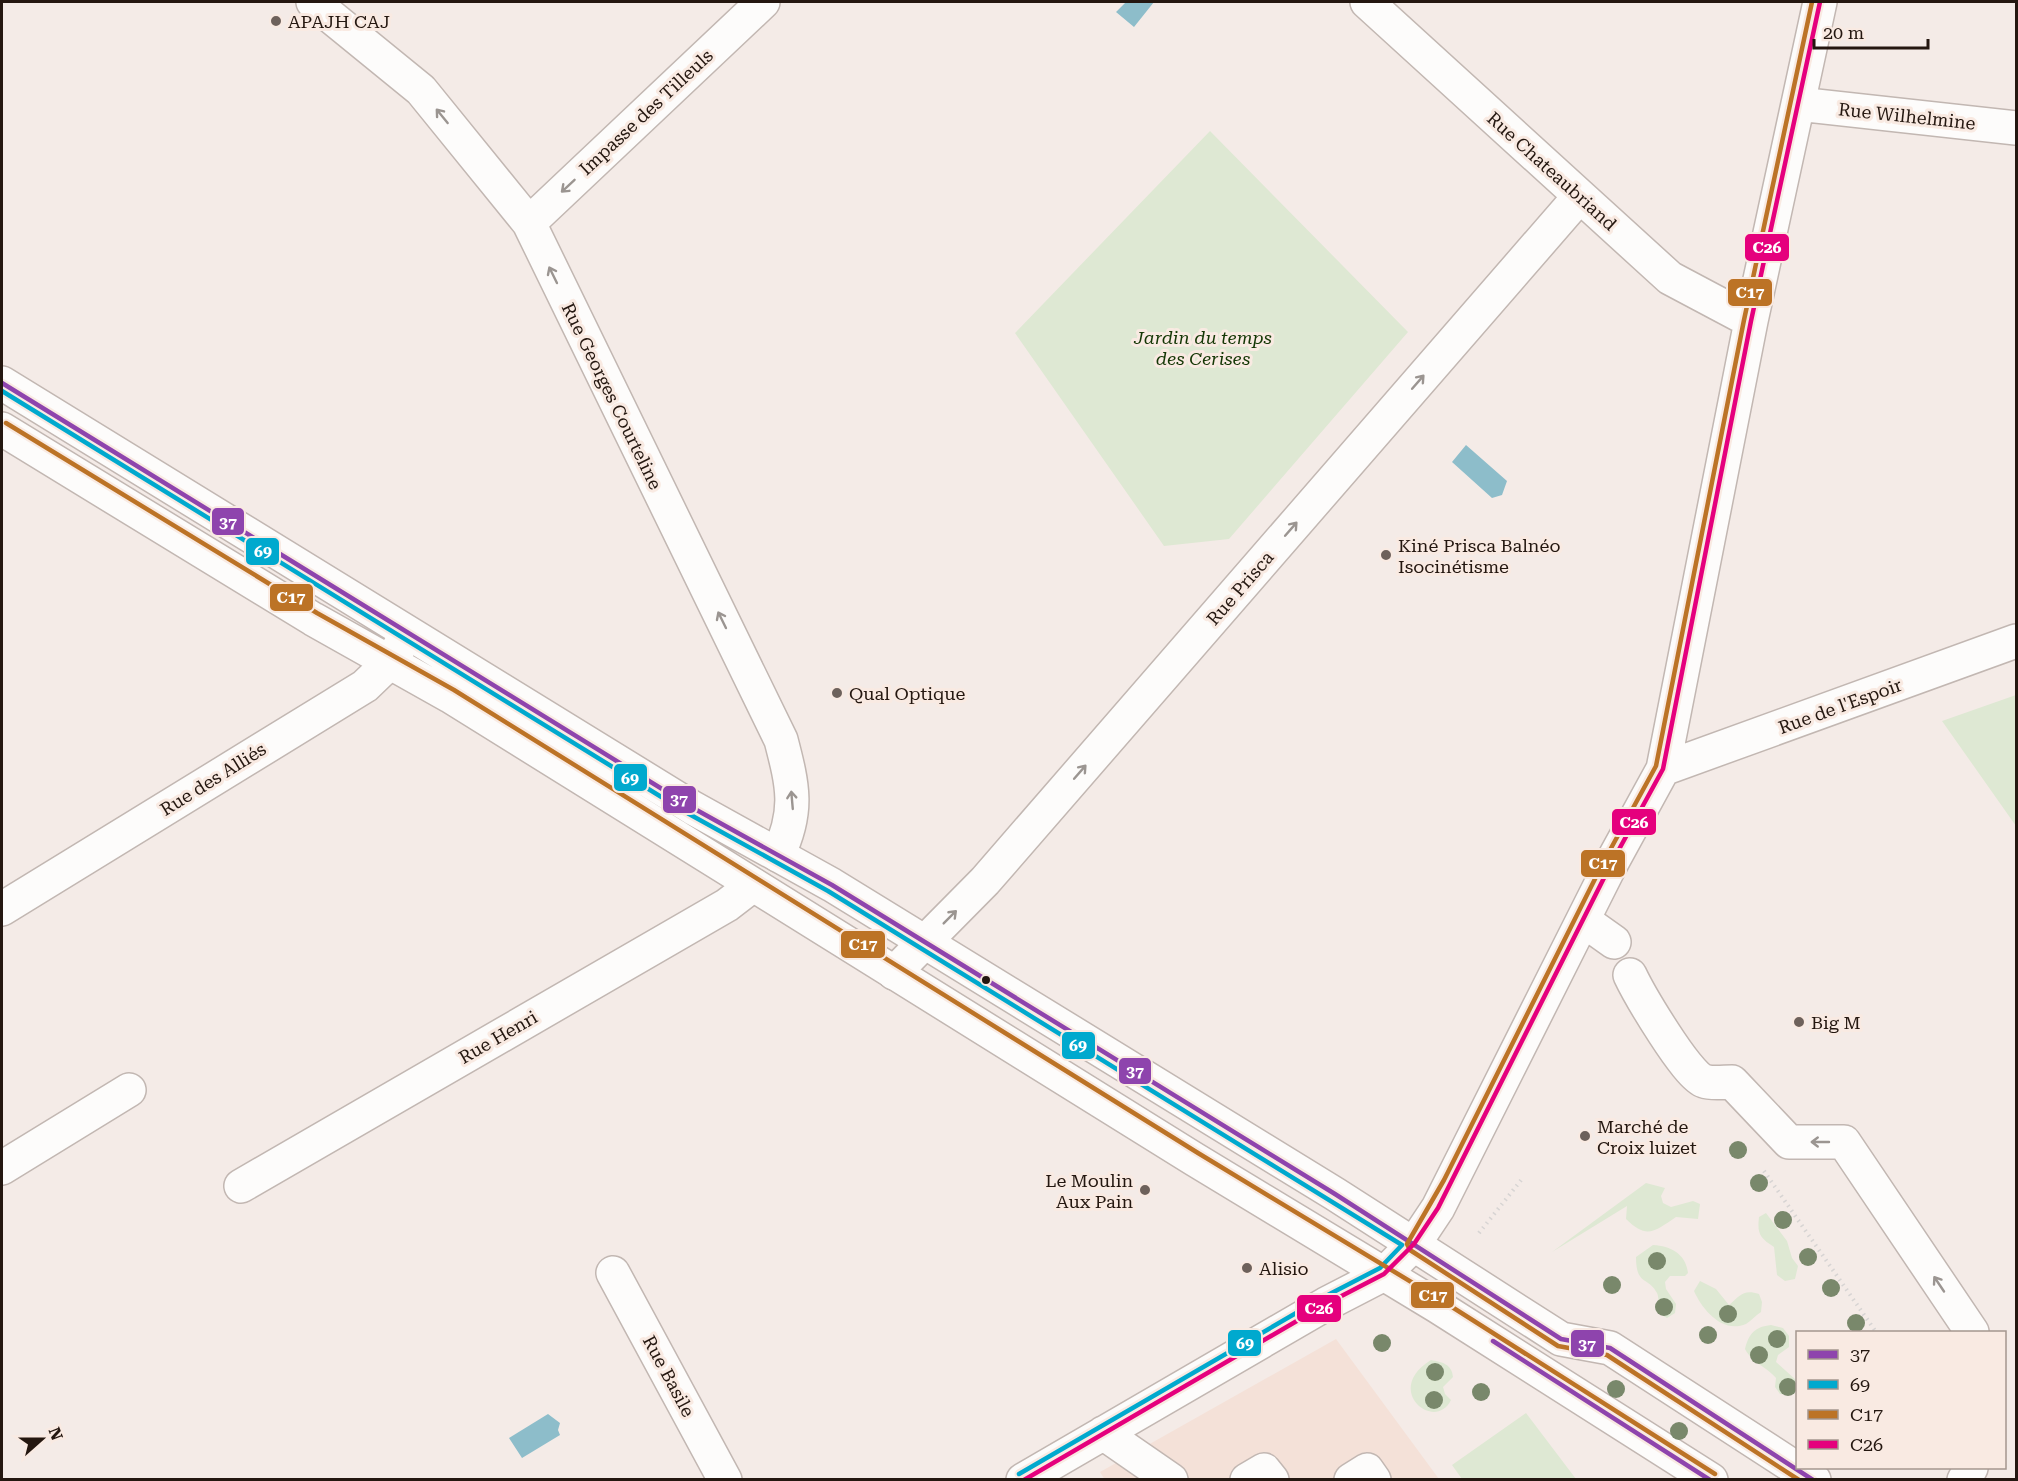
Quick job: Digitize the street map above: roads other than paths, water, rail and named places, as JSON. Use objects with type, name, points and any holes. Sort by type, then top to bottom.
[{"type":"street","name":"Rue Georges Courteline","points":[[313,2],[421,90],[529,224],[782,740],[789,771],[793,817],[778,855],[753,885]]},
{"type":"street","name":"Impasse des Tilleuls","points":[[529,224],[763,2]]},
{"type":"street","name":"Rue Chateaubriand","points":[[1367,2],[1578,197],[1670,278],[1751,321]]},
{"type":"street","points":[[1023,1479],[1326,1304],[1384,1274],[1414,1244],[1450,1184],[1583,920],[1663,769],[1751,321],[1820,2]]},
{"type":"street","name":"Rue Wilhelmine","points":[[1798,104],[2016,128]]},
{"type":"street","name":"Rue Prisca","points":[[894,973],[985,881],[1578,197]]},
{"type":"street","points":[[2,383],[693,808],[778,855],[924,942],[1414,1244],[1561,1339],[1610,1348],[1796,1467]]},
{"type":"street","points":[[2,429],[313,619],[460,702],[1711,1479]]},
{"type":"street","name":"Rue des Alliés","points":[[2,909],[365,686],[390,662],[408,631]]},
{"type":"street","name":"Rue de l'Espoir","points":[[1663,769],[2016,641]]},
{"type":"street","name":"Rue Henri","points":[[241,1186],[727,905],[753,885]]},
{"type":"street","points":[[1583,920],[1614,942]]},
{"type":"street","points":[[1630,975],[1639,995],[1690,1070],[1703,1081],[1732,1083],[1789,1142],[1844,1142],[1971,1331]]},
{"type":"street","points":[[2,1168],[129,1090]]},
{"type":"street","name":"Rue Basile","points":[[613,1273],[725,1479]]},
{"type":"street","points":[[1103,1433],[1171,1479]]},
{"type":"street","points":[[1798,1469],[1814,1479]]},
{"type":"street","points":[[1247,1479],[1264,1470],[1272,1479]]},
{"type":"street","points":[[1351,1479],[1367,1470],[1374,1479]]},
{"type":"water","points":[[1126,2],[1154,2],[1134,27],[1116,12]]},
{"type":"water","points":[[1466,445],[1507,481],[1502,495],[1492,498],[1452,462]]},
{"type":"water","points":[[548,1414],[560,1423],[558,1430],[560,1435],[522,1458],[509,1438]]},
{"type":"place","name":"APAJH CAJ","points":[[276,21]]},
{"type":"place","name":"Kiné Prisca Balnéo Isocinétisme","points":[[1386,555]]},
{"type":"place","name":"Qual Optique","points":[[837,693]]},
{"type":"place","name":"Big M","points":[[1799,1022]]},
{"type":"place","name":"Marché de Croix luizet","points":[[1585,1136]]},
{"type":"place","name":"Le Moulin Aux Pain","points":[[1145,1190]]},
{"type":"place","name":"Alisio","points":[[1247,1268]]},
{"type":"park label","name":"Jardin du temps des Cerises","points":[[1203,347]]}]
